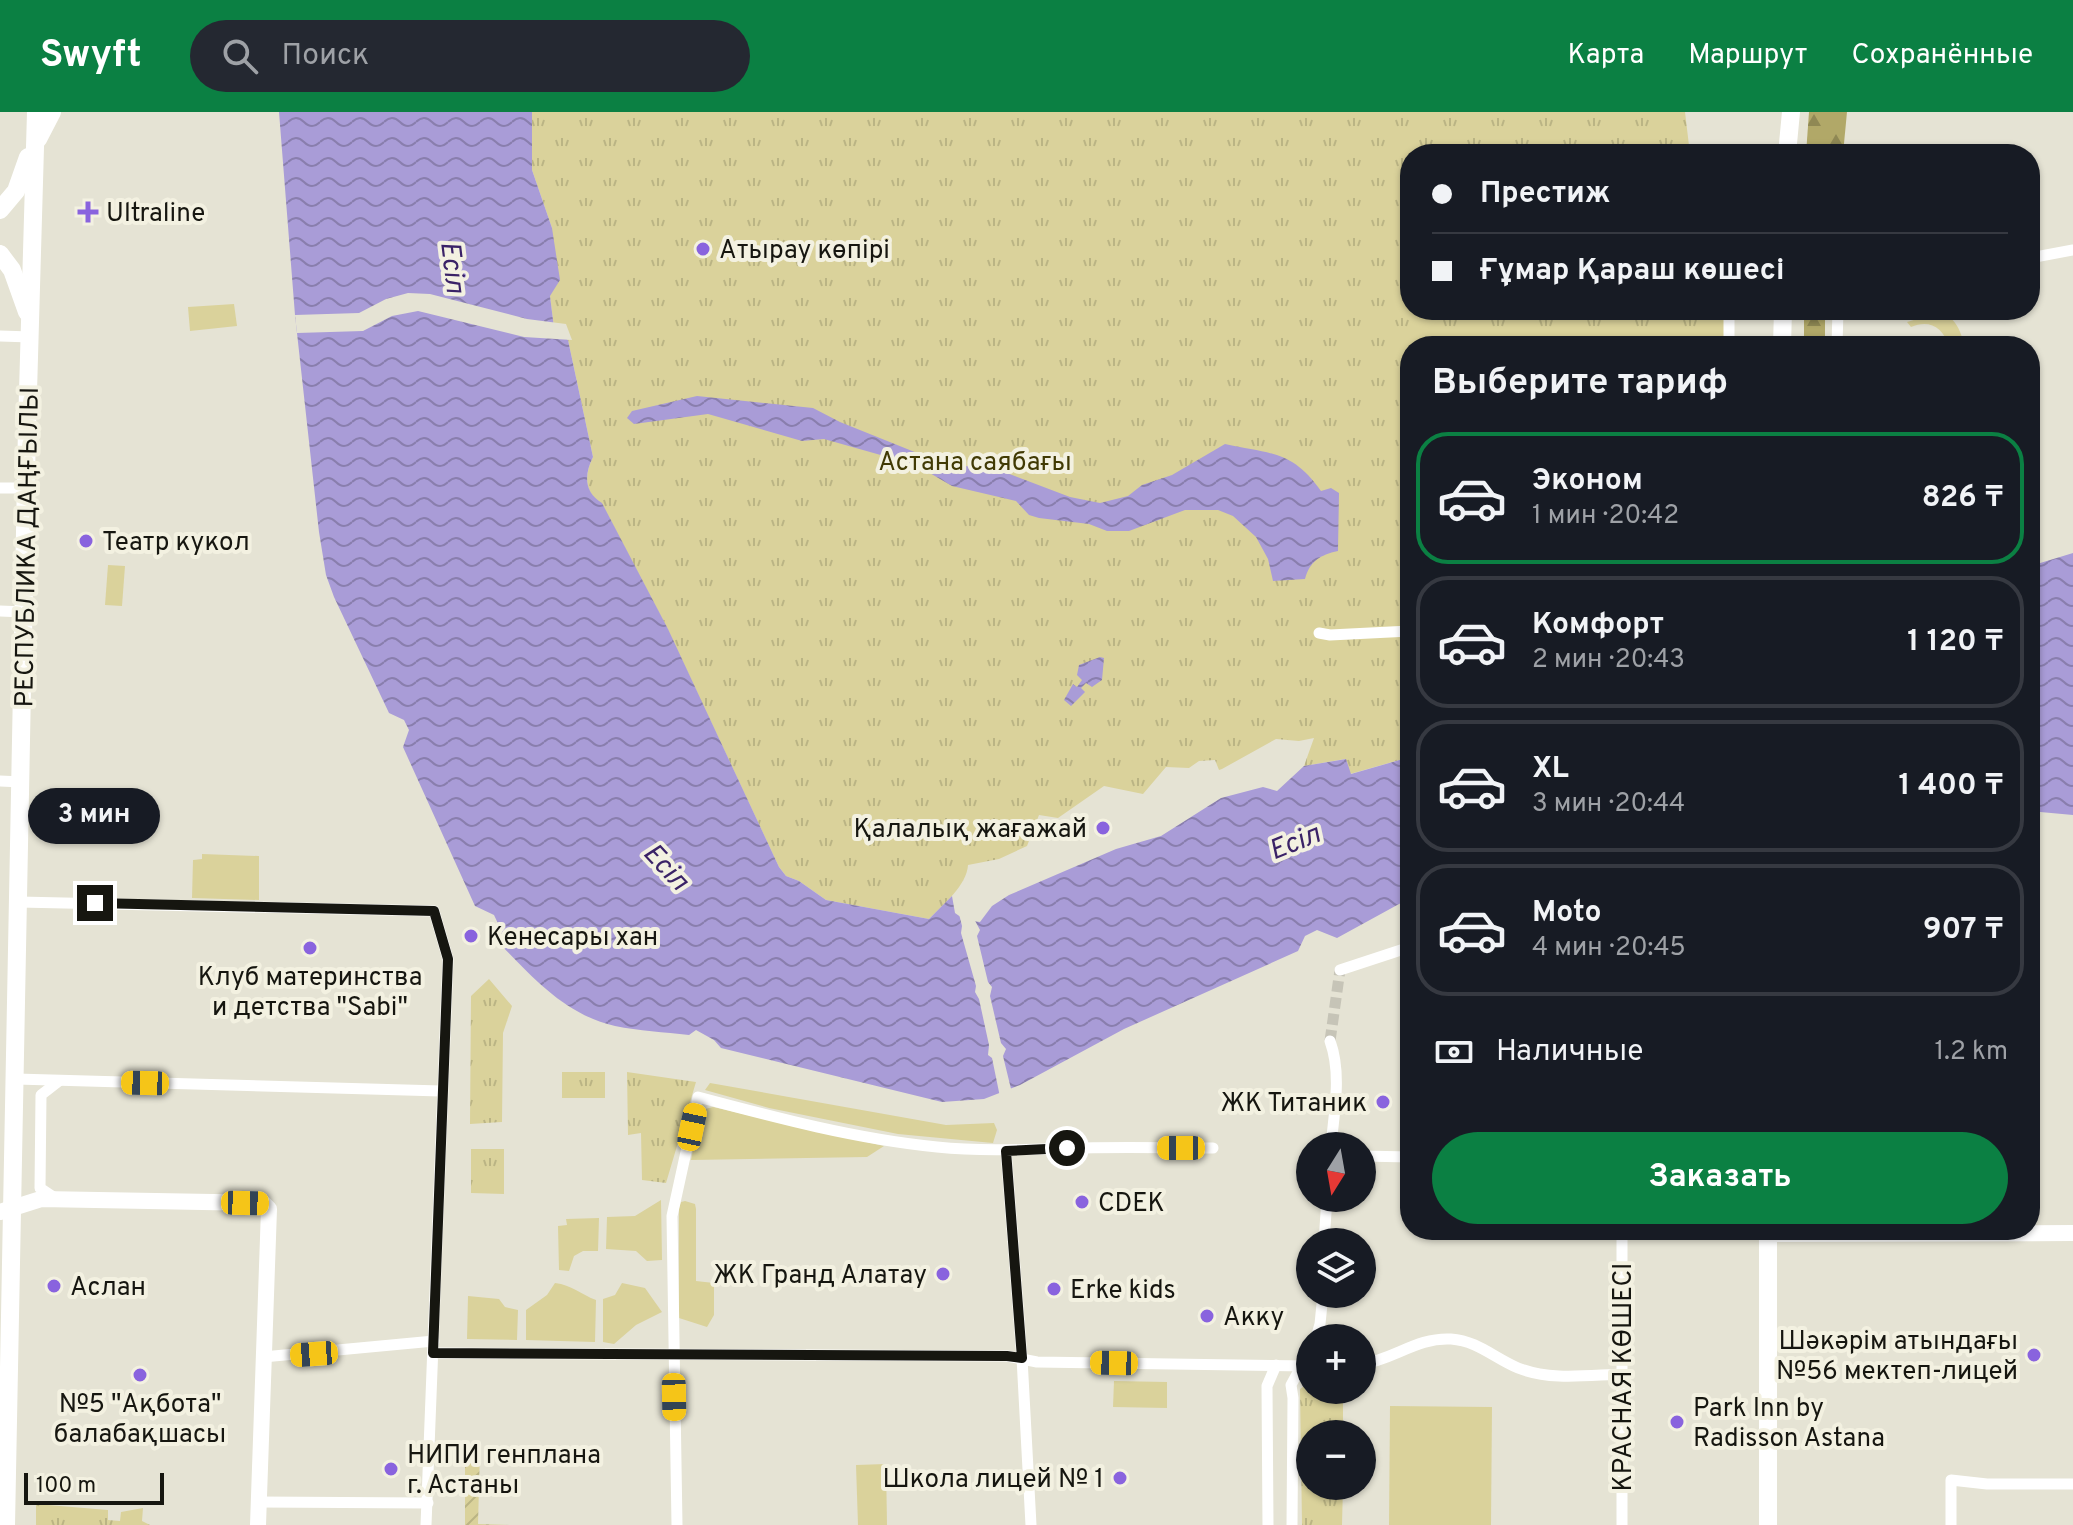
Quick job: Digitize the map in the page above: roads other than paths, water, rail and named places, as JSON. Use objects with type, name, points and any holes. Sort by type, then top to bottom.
[{"type":"main road","points":[[1788,144],[1791,112]]},
{"type":"main road","points":[[0,210],[11,199],[23,176],[41,115]]},
{"type":"main road","name":"РЕСПУБЛИКА ДАҢҒЫЛЫ","points":[[6,1525],[11,1286],[5,1210],[16,1076],[26,488],[34,428],[31,337],[35,145],[41,115]]},
{"type":"main road","points":[[0,239],[19,263],[31,337]]},
{"type":"main road","points":[[0,254],[12,270],[26,308]]},
{"type":"main road","points":[[1768,1240],[1768,1525]]},
{"type":"street","points":[[2040,256],[2073,250]]},
{"type":"street","points":[[0,336],[31,337]]},
{"type":"street","points":[[0,488],[26,488]]},
{"type":"street","points":[[0,611],[24,612]]},
{"type":"street","points":[[1319,633],[1400,632]]},
{"type":"street","points":[[0,781],[22,782]]},
{"type":"street","points":[[19,902],[434,911],[448,959],[426,1525]]},
{"type":"street","points":[[1340,970],[1400,950]]},
{"type":"street","points":[[1330,1041],[1336,1073],[1332,1132]]},
{"type":"street","points":[[16,1076],[60,1080],[441,1091]]},
{"type":"street","points":[[60,1080],[41,1095],[40,1188],[50,1196],[64,1199]]},
{"type":"street","points":[[677,1525],[672,1216],[698,1097],[805,1125],[875,1139],[939,1147],[1006,1151],[1213,1148]]},
{"type":"street","points":[[1006,1151],[1031,1525]]},
{"type":"street","points":[[1376,1156],[1400,1157]]},
{"type":"street","points":[[5,1210],[41,1199],[263,1203],[269,1209],[258,1525]]},
{"type":"street","points":[[2040,1233],[2073,1233]]},
{"type":"street","name":"КРАСНАЯ КӨШЕСІ","points":[[1622,1240],[1622,1525]]},
{"type":"street","points":[[0,1262],[11,1286]]},
{"type":"street","points":[[1376,1359],[1423,1341],[1453,1339],[1485,1348],[1518,1368],[1556,1377],[1623,1374]]},
{"type":"street","points":[[263,1357],[433,1347],[674,1355],[1007,1356],[1037,1362],[1296,1366]]},
{"type":"street","points":[[1268,1525],[1267,1386],[1276,1365]]},
{"type":"street","points":[[1292,1525],[1291,1385],[1296,1378]]},
{"type":"street","points":[[1951,1525],[1951,1480],[1987,1484],[2073,1484]]},
{"type":"street","points":[[258,1502],[428,1503]]},
{"type":"water","name":"Есіл","points":[[279,112],[532,112],[532,170],[552,228],[560,280],[550,296],[554,328],[568,340],[593,457],[587,483],[592,494],[602,503],[668,629],[779,867],[786,876],[799,881],[826,900],[929,919],[952,896],[955,913],[965,920],[980,922],[992,906],[1009,895],[1116,849],[1161,836],[1221,798],[1263,787],[1277,791],[1304,766],[1346,759],[1351,774],[1400,760],[1400,903],[1337,938],[1317,930],[1305,936],[1298,951],[1124,1029],[1020,1085],[984,1099],[942,1102],[721,1048],[714,1040],[696,1030],[689,1035],[642,1030],[597,1021],[581,1013],[552,994],[500,944],[502,932],[494,915],[475,906],[403,747],[409,730],[404,720],[389,713],[334,597],[326,575],[319,532],[295,315]]},
{"type":"water","points":[[697,396],[813,408],[942,463],[999,470],[1070,497],[1100,503],[1128,496],[1142,485],[1172,475],[1225,444],[1268,452],[1300,468],[1321,491],[1331,488],[1339,493],[1338,551],[1317,560],[1305,579],[1273,581],[1268,559],[1256,537],[1233,516],[1218,510],[1185,510],[1129,531],[1107,531],[1089,524],[1029,515],[1016,501],[952,486],[916,465],[824,439],[802,441],[708,414],[634,424],[627,418],[632,411]]},
{"type":"water","points":[[2073,553],[2073,815],[2040,812],[2040,563]]},
{"type":"water","points":[[1104,658],[1102,680],[1092,687],[1086,683],[1081,688],[1085,692],[1071,706],[1064,700],[1073,684],[1077,687],[1082,680],[1077,675],[1079,665]]},
{"type":"tunnel","points":[[1330,1041],[1340,970]]},
{"type":"place","name":"Ultraline","points":[[88,212]]},
{"type":"place","name":"Атырау көпірі","points":[[703,249]]},
{"type":"place","name":"Театр кукол","points":[[86,541]]},
{"type":"place","name":"Қалалық жағажай","points":[[1103,828]]},
{"type":"place","name":"Кенесары хан","points":[[471,936]]},
{"type":"place","name":"Клуб материнства и детства \"Sabi\"","points":[[310,948]]},
{"type":"place","name":"ЖК Титаник","points":[[1383,1102]]},
{"type":"place","name":"CDEK","points":[[1082,1202]]},
{"type":"place","name":"ЖК Гранд Алатау","points":[[943,1274]]},
{"type":"place","name":"Аслан","points":[[54,1286]]},
{"type":"place","name":"Erke kids","points":[[1054,1289]]},
{"type":"place","name":"Акку","points":[[1207,1316]]},
{"type":"place","name":"Шәкәрім атындағы №56 мектеп-лицей","points":[[2034,1355]]},
{"type":"place","name":"№5 \"Ақбота\" балабақшасы","points":[[140,1375]]},
{"type":"place","name":"Park Inn by Radisson Astana","points":[[1677,1422]]},
{"type":"place","name":"НИПИ генплана г. Астаны","points":[[391,1469]]},
{"type":"place","name":"Школа лицей № 1","points":[[1120,1478]]},
{"type":"park label","name":"Астана саябағы","points":[[975,461]]}]
